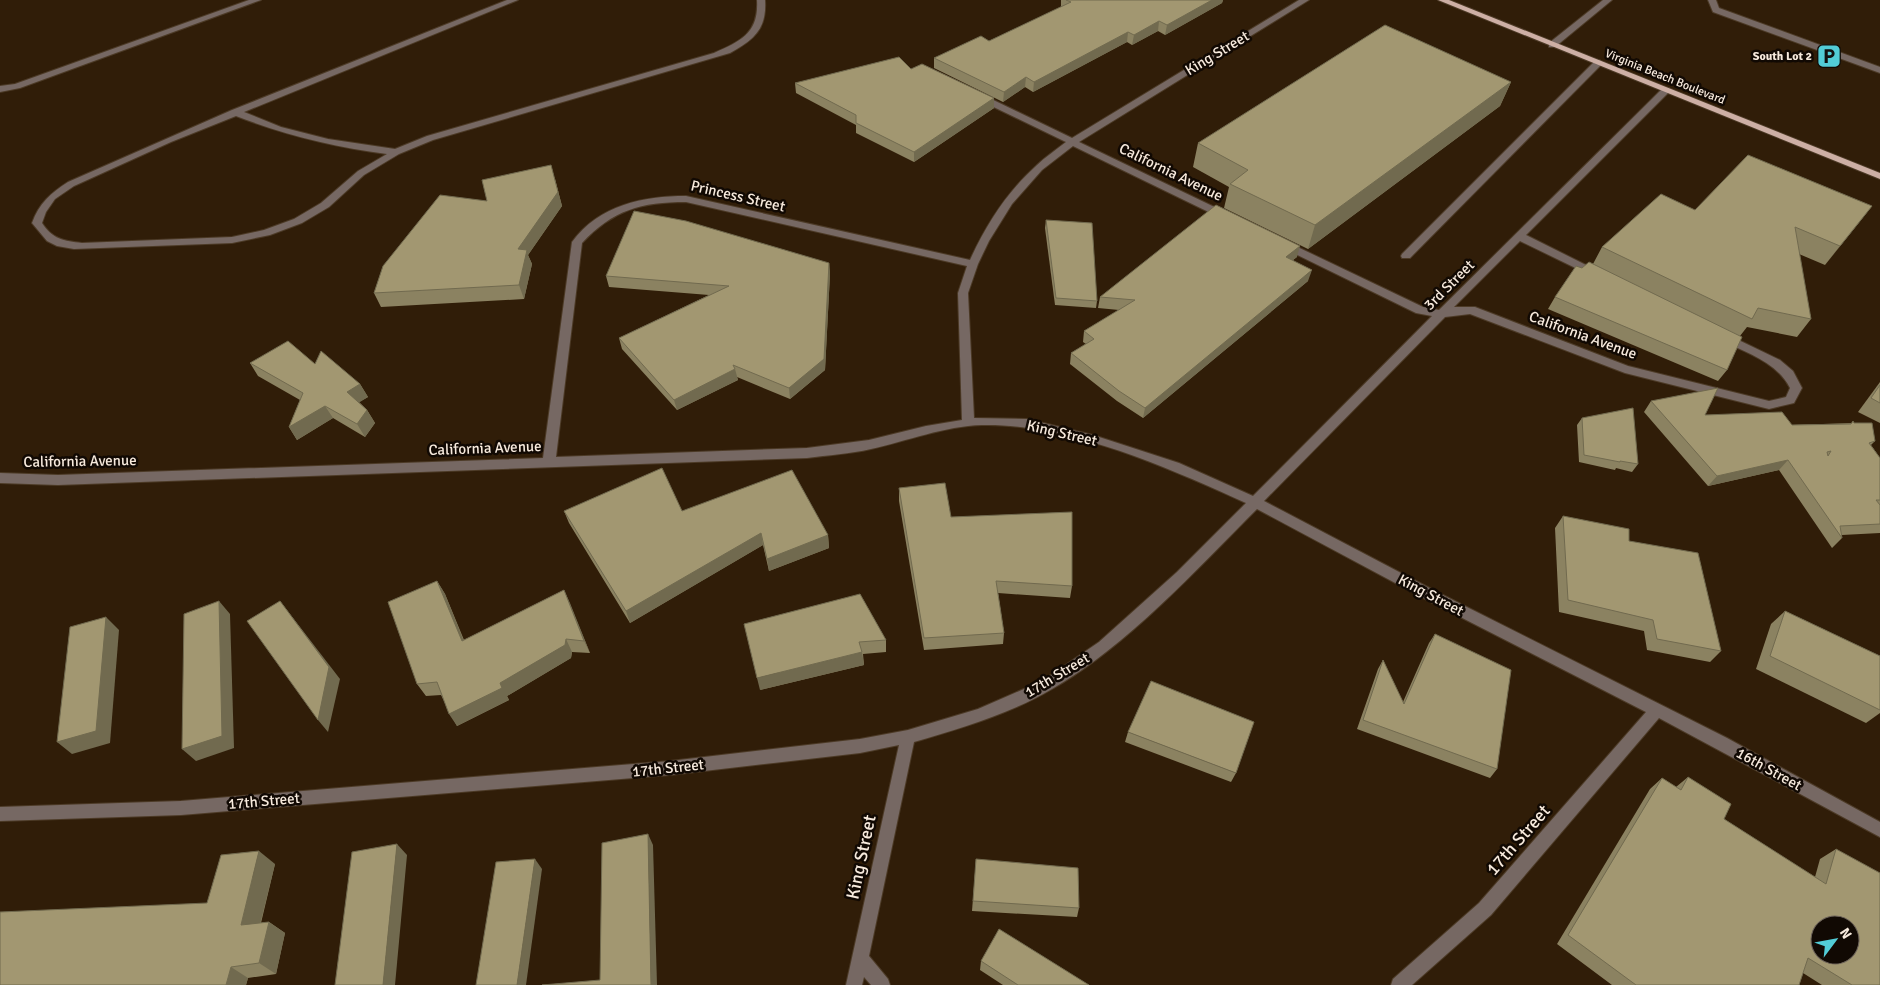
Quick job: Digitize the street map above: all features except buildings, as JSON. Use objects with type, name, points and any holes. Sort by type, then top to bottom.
[{"type":"main road","name":"Virginia Beach Boulevard","points":[[1442,0],[1880,176]]},
{"type":"street","points":[[0,89],[17,86],[257,0]]},
{"type":"street","points":[[514,0],[235,112],[71,184],[52,197],[41,211],[37,223],[44,236],[59,244],[82,246],[232,240],[266,233],[298,221],[325,205],[361,172],[396,152],[430,138],[717,55],[734,48],[759,26],[763,13],[762,0]]},
{"type":"street","name":"King Street","points":[[1305,0],[1072,142],[1039,168],[1008,202],[984,241],[973,264],[963,294],[968,423],[981,421],[1028,423],[1093,439],[1175,466],[1255,502],[1443,602],[1657,710]]},
{"type":"street","points":[[1552,45],[1608,0]]},
{"type":"street","points":[[1712,0],[1712,5],[1716,10],[1880,70]]},
{"type":"street","points":[[1406,256],[1598,63]]},
{"type":"street","name":"3rd Street","points":[[1255,502],[1666,90]]},
{"type":"street","name":"California Avenue","points":[[974,94],[1233,220]]},
{"type":"street","points":[[235,112],[278,129],[328,142],[396,152]]},
{"type":"street","name":"Princess Street","points":[[549,462],[577,242],[590,226],[614,210],[639,202],[665,198],[686,199],[973,264]]},
{"type":"street","points":[[1519,236],[1610,281]]},
{"type":"street","name":"California Avenue","points":[[1269,237],[1420,310],[1441,314],[1459,310],[1472,310],[1625,369],[1769,405],[1790,400],[1796,388],[1789,374],[1776,363],[1715,333]]},
{"type":"street","name":"California Avenue","points":[[0,478],[58,480],[807,452],[869,445],[926,430],[968,423]]},
{"type":"street","name":"17th Street","points":[[0,814],[181,808],[660,769],[860,746],[908,737],[980,715],[1047,685],[1104,646],[1182,576],[1255,502]]},
{"type":"street","name":"17th Street","points":[[1399,985],[1485,909],[1657,710]]},
{"type":"street","name":"16th Street","points":[[1657,710],[1722,743],[1880,830]]},
{"type":"street","name":"King Street","points":[[854,985],[908,737]]},
{"type":"street","points":[[860,959],[882,985]]},
{"type":"place","name":"South Lot 2","points":[[1829,56]]}]
